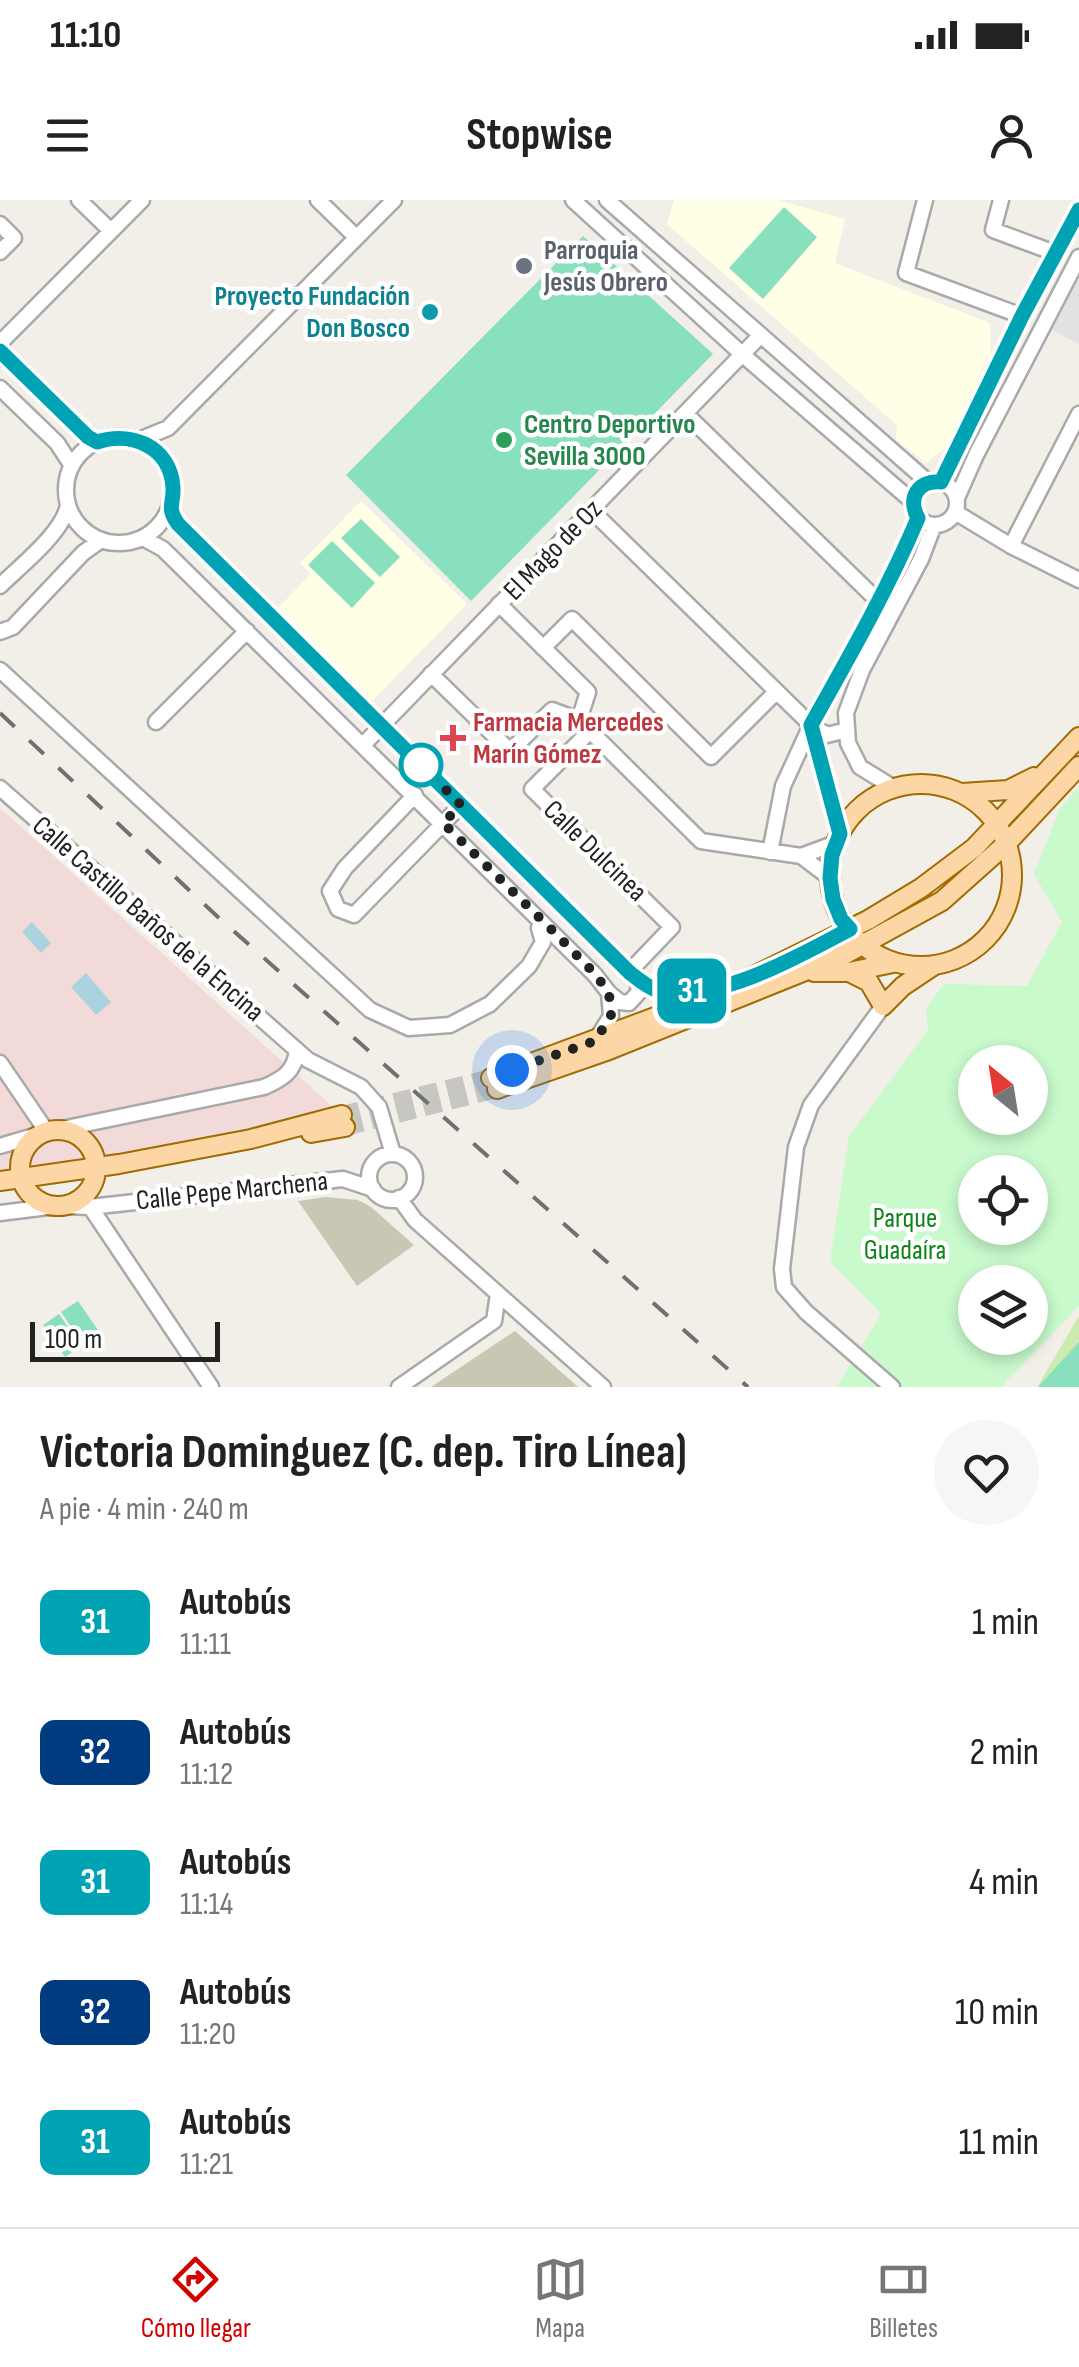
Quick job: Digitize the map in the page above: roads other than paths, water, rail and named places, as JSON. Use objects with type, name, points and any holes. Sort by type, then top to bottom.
[{"type":"main road","points":[[1079,738],[974,848],[921,888],[850,929],[717,994],[494,1084],[609,1050],[840,958],[942,901],[1007,843],[1079,766]]},
{"type":"main road","points":[[962,794],[1008,790],[1055,763]]},
{"type":"main road","points":[[894,963],[871,952],[841,919],[830,878],[838,838],[854,814],[872,798],[894,788],[917,784],[940,786],[962,794],[984,809],[1007,843],[1013,879]]},
{"type":"main road","points":[[803,972],[849,972],[894,963],[934,966],[958,960],[980,946],[997,927],[1008,904],[1031,818]]},
{"type":"main road","points":[[883,1006],[891,988],[894,963]]},
{"type":"main road","points":[[883,1006],[903,986],[934,966]]},
{"type":"main road","points":[[849,972],[869,982],[883,1006]]},
{"type":"main road","points":[[0,1181],[96,1168],[343,1121]]},
{"type":"main road","points":[[63,1130],[84,1140],[93,1152],[96,1168],[87,1202],[60,1206],[29,1193],[21,1178],[20,1164],[34,1138],[63,1130]]},
{"type":"street","points":[[80,200],[111,231]]},
{"type":"street","points":[[0,343],[141,200]]},
{"type":"street","points":[[318,200],[356,238]]},
{"type":"street","points":[[139,440],[168,428],[394,200]]},
{"type":"street","points":[[573,200],[913,502],[918,518],[782,786],[770,852]]},
{"type":"street","points":[[607,200],[934,482],[949,486],[956,505],[1012,546],[1079,580]]},
{"type":"street","points":[[926,200],[906,273],[1022,316]]},
{"type":"street","points":[[1001,200],[993,230],[1056,252]]},
{"type":"street","points":[[913,502],[916,492],[934,482],[1079,210]]},
{"type":"street","points":[[0,224],[14,238],[0,252]]},
{"type":"street","points":[[918,518],[934,526],[946,522],[976,455],[1079,256]]},
{"type":"street","name":"El Mago de Oz","points":[[363,745],[762,334]]},
{"type":"street","points":[[0,351],[97,442]]},
{"type":"street","points":[[0,388],[56,444],[72,466]]},
{"type":"street","points":[[686,414],[878,601]]},
{"type":"street","points":[[1012,546],[1079,414]]},
{"type":"street","points":[[68,504],[80,526],[101,540],[122,544],[156,529],[170,509],[173,484],[162,443],[168,428]]},
{"type":"street","points":[[0,586],[66,516],[72,466],[82,452],[97,442],[125,437],[154,449],[165,462]]},
{"type":"street","points":[[170,509],[178,524],[633,975],[659,992],[700,991],[741,982]]},
{"type":"street","points":[[592,510],[811,725],[827,735],[846,730]]},
{"type":"street","points":[[894,788],[860,767],[848,743],[846,713],[862,670],[934,526]]},
{"type":"street","points":[[143,538],[163,548],[554,932],[620,1002],[629,1003],[639,992],[633,975]]},
{"type":"street","points":[[0,632],[13,627],[101,540]]},
{"type":"street","points":[[499,604],[588,692],[584,726]]},
{"type":"street","points":[[542,648],[572,619],[711,756],[776,692]]},
{"type":"street","points":[[156,722],[247,631]]},
{"type":"street","points":[[0,670],[370,1010],[409,1028],[450,1025],[490,1004],[530,966],[544,942],[540,928]]},
{"type":"street","points":[[431,674],[510,751],[552,710],[584,726],[702,841],[801,856],[830,878]]},
{"type":"street","points":[[801,856],[838,838],[811,725]]},
{"type":"street","name":"Calle Dulcinea","points":[[584,726],[532,789],[672,927],[633,975]]},
{"type":"street","name":"Calle Castillo Baños de la Encina","points":[[0,788],[308,1060],[360,1087],[378,1107],[393,1154]]},
{"type":"street","points":[[414,796],[330,890],[338,909],[354,915],[461,805]]},
{"type":"street","points":[[595,1041],[611,1016],[609,993]]},
{"type":"street","points":[[883,1006],[812,1106],[796,1146],[782,1269],[784,1287],[806,1312],[892,1387]]},
{"type":"street","points":[[0,1146],[48,1132],[264,1087],[284,1079],[296,1062],[297,1050]]},
{"type":"street","points":[[0,1064],[48,1132]]},
{"type":"street","points":[[393,1154],[404,1157],[415,1175],[411,1190],[399,1198],[384,1198],[373,1189],[372,1167],[382,1156],[393,1154]]},
{"type":"street","name":"Calle Pepe Marchena","points":[[87,1202],[343,1180],[373,1189]]},
{"type":"street","points":[[399,1198],[415,1220],[602,1387]]},
{"type":"street","points":[[87,1202],[211,1387]]},
{"type":"street","points":[[0,1213],[60,1206]]},
{"type":"street","points":[[399,1387],[494,1321],[498,1294]]},
{"type":"water","points":[[32,922],[51,943],[41,953],[22,932]]},
{"type":"water","points":[[86,973],[111,1002],[96,1015],[71,987]]},
{"type":"tunnel","points":[[342,1115],[491,1078]]},
{"type":"tunnel","points":[[345,1127],[497,1089]]},
{"type":"railway","points":[[0,713],[220,919],[748,1387]]},
{"type":"place","name":"Parroquia Jesús Obrero","points":[[524,266]]},
{"type":"place","name":"Proyecto Fundación Don Bosco","points":[[430,312]]},
{"type":"place","name":"Centro Deportivo Sevilla 3000","points":[[504,440]]},
{"type":"place","name":"Farmacia Mercedes Marín Gómez","points":[[453,738]]},
{"type":"park label","name":"Parque Guadaíra","points":[[905,1234]]}]
